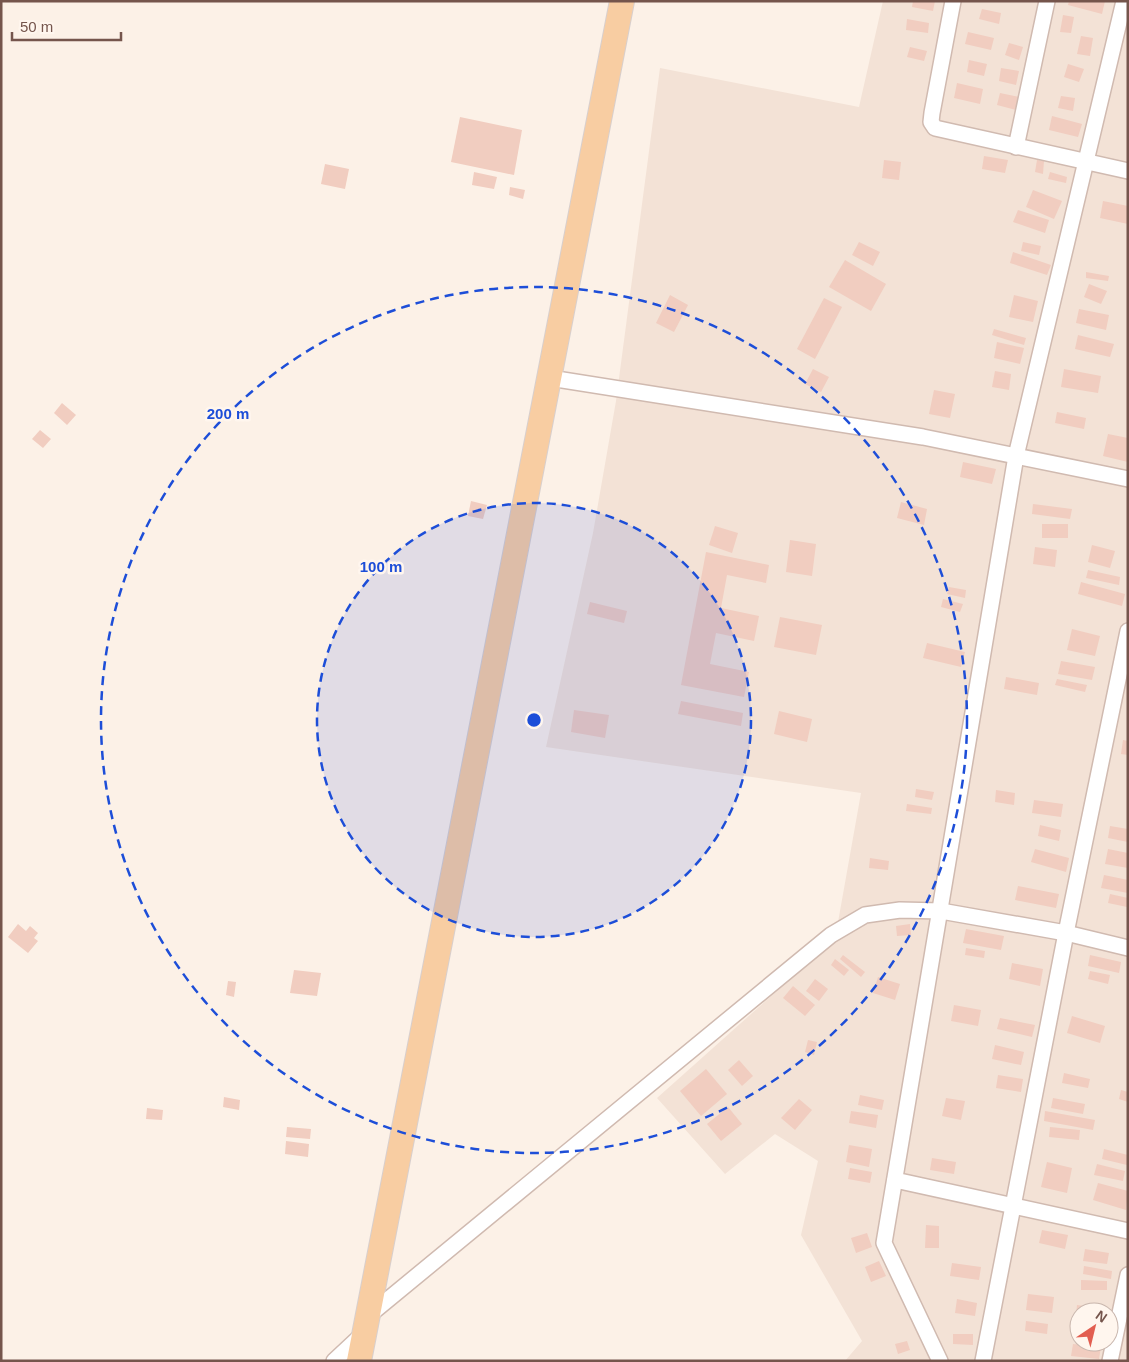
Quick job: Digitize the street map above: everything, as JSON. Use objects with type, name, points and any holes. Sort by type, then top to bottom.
[{"type":"main road","points":[[359,1361],[622,1]]},
{"type":"street","points":[[953,1],[931,122],[935,128],[1128,171]]},
{"type":"street","points":[[1016,147],[1047,1]]},
{"type":"street","points":[[940,1361],[884,1244],[1016,456],[1124,1]]},
{"type":"street","points":[[550,378],[923,437],[1128,479]]},
{"type":"street","points":[[983,1361],[1066,933],[1128,631]]},
{"type":"street","points":[[334,1361],[366,1324],[831,935],[865,915],[900,910],[941,911],[1066,933],[1128,948]]},
{"type":"street","points":[[895,1180],[1128,1231]]},
{"type":"street","points":[[1110,1361],[1128,1274]]},
{"type":"shaded area","points":[[883,1],[1128,1],[1128,1361],[845,1361],[862,1341],[801,1235],[818,1161],[775,1134],[725,1174],[657,1098],[835,939],[861,793],[546,747],[593,533],[616,401],[660,68],[859,107]]},
{"type":"building","points":[[913,1],[935,1],[933,11],[912,7]]},
{"type":"building","points":[[1069,1],[1105,1],[1102,14],[1068,5]]},
{"type":"building","points":[[982,9],[1001,13],[999,24],[979,19]]},
{"type":"building","points":[[1063,15],[1074,17],[1071,33],[1060,32]]},
{"type":"building","points":[[907,19],[929,23],[928,33],[906,30]]},
{"type":"building","points":[[968,32],[994,38],[991,50],[965,44]]},
{"type":"building","points":[[1081,36],[1093,38],[1090,56],[1077,54]]},
{"type":"building","points":[[1009,43],[1023,47],[1019,60],[1005,55]]},
{"type":"building","points":[[910,47],[927,51],[924,61],[907,57]]},
{"type":"building","points":[[969,60],[987,64],[984,76],[967,72]]},
{"type":"building","points":[[1068,64],[1084,69],[1079,82],[1064,77]]},
{"type":"building","points":[[1001,68],[1019,71],[1016,85],[999,81]]},
{"type":"building","points":[[957,83],[983,89],[980,104],[954,98]]},
{"type":"building","points":[[1000,93],[1019,97],[1016,110],[997,105]]},
{"type":"building","points":[[1061,96],[1075,98],[1073,111],[1058,108]]},
{"type":"building","points":[[1052,116],[1082,124],[1078,137],[1049,130]]},
{"type":"building","points":[[460,117],[522,130],[514,175],[451,162]]},
{"type":"building","points":[[984,156],[1008,160],[1005,173],[982,169]]},
{"type":"building","points":[[884,160],[901,162],[899,180],[882,178]]},
{"type":"building","points":[[1037,160],[1044,161],[1043,174],[1035,172]]},
{"type":"building","points":[[325,164],[349,169],[345,189],[321,184]]},
{"type":"building","points":[[474,172],[497,177],[494,189],[472,185]]},
{"type":"building","points":[[1050,172],[1067,177],[1066,183],[1048,179]]},
{"type":"building","points":[[510,187],[525,190],[523,199],[509,195]]},
{"type":"building","points":[[1033,190],[1062,201],[1054,219],[1026,207]]},
{"type":"building","points":[[1103,201],[1128,206],[1128,224],[1100,218]]},
{"type":"building","points":[[1018,210],[1049,220],[1045,233],[1013,222]]},
{"type":"building","points":[[859,242],[880,252],[873,266],[852,255]]},
{"type":"building","points":[[1023,242],[1041,246],[1039,255],[1021,251]]},
{"type":"building","points":[[1013,252],[1051,265],[1047,275],[1010,263]]},
{"type":"building","points":[[845,260],[886,284],[871,311],[829,287]]},
{"type":"building","points":[[1086,272],[1109,276],[1108,281],[1086,278]]},
{"type":"building","points":[[1089,284],[1107,291],[1101,304],[1084,297]]},
{"type":"building","points":[[670,295],[688,305],[674,332],[656,323]]},
{"type":"building","points":[[1014,295],[1038,301],[1033,322],[1009,317]]},
{"type":"building","points":[[824,298],[842,307],[815,359],[797,349]]},
{"type":"building","points":[[1079,309],[1109,315],[1106,330],[1076,323]]},
{"type":"building","points":[[994,329],[1026,338],[1024,345],[992,335]]},
{"type":"building","points":[[1078,335],[1114,344],[1110,357],[1075,349]]},
{"type":"building","points":[[997,342],[1024,348],[1020,364],[994,358]]},
{"type":"building","points":[[813,369],[829,377],[821,392],[805,384]]},
{"type":"building","points":[[1064,369],[1101,376],[1098,393],[1061,387]]},
{"type":"building","points":[[995,371],[1011,374],[1009,390],[992,387]]},
{"type":"building","points":[[934,390],[955,394],[950,418],[929,414]]},
{"type":"building","points":[[62,403],[76,415],[67,425],[54,413]]},
{"type":"building","points":[[1057,412],[1086,418],[1084,429],[1055,423]]},
{"type":"building","points":[[40,430],[51,439],[43,448],[32,439]]},
{"type":"building","points":[[1108,434],[1128,438],[1128,462],[1103,456]]},
{"type":"building","points":[[963,462],[996,469],[992,484],[960,477]]},
{"type":"building","points":[[471,501],[487,505],[483,519],[468,516]]},
{"type":"building","points":[[901,502],[927,509],[924,525],[897,518]]},
{"type":"building","points":[[1033,504],[1072,509],[1070,519],[1032,514]]},
{"type":"building","points":[[1042,524],[1068,524],[1068,538],[1042,538]]},
{"type":"building","points":[[715,526],[738,533],[732,553],[709,545]]},
{"type":"building","points":[[790,540],[816,544],[812,576],[786,572]]},
{"type":"building","points":[[1092,545],[1115,551],[1110,568],[1088,562]]},
{"type":"building","points":[[1035,547],[1057,550],[1055,567],[1033,564]]},
{"type":"building","points":[[706,552],[769,565],[766,583],[727,575],[721,608],[759,616],[754,641],[716,633],[710,664],[749,672],[744,697],[681,685]]},
{"type":"building","points":[[1088,570],[1120,577],[1119,585],[1086,578]]},
{"type":"building","points":[[1081,582],[1125,594],[1122,606],[1078,594]]},
{"type":"building","points":[[949,587],[966,590],[965,598],[947,594]]},
{"type":"building","points":[[943,599],[963,604],[960,612],[941,607]]},
{"type":"building","points":[[590,602],[627,611],[624,623],[587,614]]},
{"type":"building","points":[[780,617],[822,625],[816,655],[774,647]]},
{"type":"building","points":[[1072,629],[1100,636],[1095,656],[1067,650]]},
{"type":"building","points":[[927,643],[965,652],[961,667],[923,658]]},
{"type":"building","points":[[1061,661],[1095,667],[1092,680],[1058,674]]},
{"type":"building","points":[[1006,677],[1039,683],[1037,695],[1004,689]]},
{"type":"building","points":[[1057,679],[1087,685],[1085,692],[1055,685]]},
{"type":"building","points":[[681,701],[743,713],[741,726],[678,714]]},
{"type":"building","points":[[574,710],[609,715],[605,738],[571,732]]},
{"type":"building","points":[[779,711],[812,719],[807,742],[774,734]]},
{"type":"building","points":[[1123,740],[1128,741],[1128,755],[1121,754]]},
{"type":"building","points":[[916,789],[934,792],[932,800],[915,797]]},
{"type":"building","points":[[996,790],[1015,793],[1014,805],[995,802]]},
{"type":"building","points":[[1034,800],[1063,804],[1061,817],[1032,813]]},
{"type":"building","points":[[907,804],[932,808],[931,814],[906,811]]},
{"type":"building","points":[[1040,825],[1061,830],[1059,841],[1038,836]]},
{"type":"building","points":[[1110,826],[1128,829],[1128,842],[1108,838]]},
{"type":"building","points":[[1035,849],[1069,858],[1066,872],[1031,862]]},
{"type":"building","points":[[1108,849],[1128,853],[1128,868],[1105,864]]},
{"type":"building","points":[[870,858],[889,861],[888,870],[869,868]]},
{"type":"building","points":[[1104,875],[1128,880],[1128,893],[1101,888]]},
{"type":"building","points":[[1018,886],[1059,894],[1056,908],[1015,900]]},
{"type":"building","points":[[1110,894],[1128,898],[1127,907],[1108,903]]},
{"type":"building","points":[[18,924],[26,931],[30,926],[38,933],[34,938],[38,941],[28,953],[8,937]]},
{"type":"building","points":[[910,924],[911,935],[897,936],[896,926]]},
{"type":"building","points":[[966,929],[1004,936],[1001,950],[963,943]]},
{"type":"building","points":[[966,948],[985,951],[984,958],[965,955]]},
{"type":"building","points":[[843,955],[865,972],[861,977],[840,959]]},
{"type":"building","points":[[1090,955],[1121,962],[1119,973],[1088,966]]},
{"type":"building","points":[[835,959],[849,970],[844,976],[831,965]]},
{"type":"building","points":[[1012,963],[1043,969],[1040,986],[1009,979]]},
{"type":"building","points":[[294,970],[321,973],[317,996],[290,993]]},
{"type":"building","points":[[1090,971],[1110,975],[1108,984],[1088,979]]},
{"type":"building","points":[[878,977],[900,984],[895,1000],[873,993]]},
{"type":"building","points":[[815,979],[828,989],[819,1001],[806,991]]},
{"type":"building","points":[[228,981],[236,982],[234,997],[226,995]]},
{"type":"building","points":[[793,986],[815,1005],[805,1016],[783,998]]},
{"type":"building","points":[[954,1005],[981,1010],[978,1026],[951,1021]]},
{"type":"building","points":[[1072,1016],[1105,1026],[1100,1043],[1067,1033]]},
{"type":"building","points":[[1000,1018],[1035,1025],[1032,1037],[997,1029]]},
{"type":"building","points":[[808,1040],[817,1042],[814,1055],[805,1052]]},
{"type":"building","points":[[995,1045],[1024,1052],[1021,1065],[992,1059]]},
{"type":"building","points":[[739,1060],[753,1076],[742,1086],[728,1070]]},
{"type":"building","points":[[706,1069],[727,1094],[701,1116],[680,1091]]},
{"type":"building","points":[[1064,1073],[1090,1079],[1088,1088],[1062,1083]]},
{"type":"building","points":[[998,1075],[1023,1079],[1021,1092],[996,1088]]},
{"type":"building","points":[[1121,1090],[1128,1092],[1128,1102],[1119,1099]]},
{"type":"building","points":[[860,1095],[884,1100],[882,1110],[858,1105]]},
{"type":"building","points":[[224,1097],[240,1100],[239,1110],[223,1107]]},
{"type":"building","points":[[946,1098],[965,1101],[961,1120],[942,1116]]},
{"type":"building","points":[[1053,1098],[1085,1104],[1083,1114],[1051,1108]]},
{"type":"building","points":[[799,1099],[812,1110],[795,1130],[781,1118]]},
{"type":"building","points":[[728,1107],[742,1124],[721,1141],[707,1124]]},
{"type":"building","points":[[147,1108],[163,1110],[162,1120],[146,1119]]},
{"type":"building","points":[[851,1111],[878,1115],[876,1128],[849,1123]]},
{"type":"building","points":[[1045,1111],[1095,1120],[1093,1130],[1044,1121]]},
{"type":"building","points":[[287,1127],[311,1129],[310,1139],[286,1137]]},
{"type":"building","points":[[1050,1127],[1080,1130],[1079,1140],[1049,1137]]},
{"type":"building","points":[[286,1141],[309,1144],[308,1157],[285,1154]]},
{"type":"building","points":[[849,1145],[872,1149],[869,1167],[846,1162]]},
{"type":"building","points":[[1104,1149],[1128,1155],[1127,1165],[1102,1159]]},
{"type":"building","points":[[932,1158],[956,1162],[954,1174],[930,1170]]},
{"type":"building","points":[[1047,1162],[1072,1168],[1067,1193],[1041,1187]]},
{"type":"building","points":[[1097,1164],[1125,1171],[1123,1181],[1094,1175]]},
{"type":"building","points":[[850,1168],[872,1172],[870,1183],[848,1179]]},
{"type":"building","points":[[1098,1183],[1128,1191],[1126,1210],[1093,1200]]},
{"type":"building","points":[[926,1225],[939,1226],[939,1248],[925,1248]]},
{"type":"building","points":[[1042,1230],[1068,1235],[1065,1249],[1039,1243]]},
{"type":"building","points":[[867,1233],[872,1247],[856,1253],[851,1238]]},
{"type":"building","points":[[1085,1249],[1109,1253],[1107,1264],[1083,1261]]},
{"type":"building","points":[[879,1261],[886,1276],[871,1282],[865,1267]]},
{"type":"building","points":[[952,1263],[981,1267],[979,1280],[950,1276]]},
{"type":"building","points":[[1084,1266],[1112,1271],[1111,1279],[1083,1274]]},
{"type":"building","points":[[1081,1280],[1107,1281],[1107,1290],[1081,1290]]},
{"type":"building","points":[[1028,1294],[1054,1297],[1052,1313],[1026,1310]]},
{"type":"building","points":[[957,1299],[977,1303],[975,1316],[955,1313]]},
{"type":"building","points":[[1026,1321],[1048,1324],[1047,1334],[1025,1331]]},
{"type":"building","points":[[953,1334],[973,1334],[973,1345],[953,1344]]},
{"type":"building","points":[[907,1341],[910,1350],[898,1354],[895,1344]]},
{"type":"building","points":[[1072,1352],[1100,1352],[1099,1359],[1071,1356]]}]
